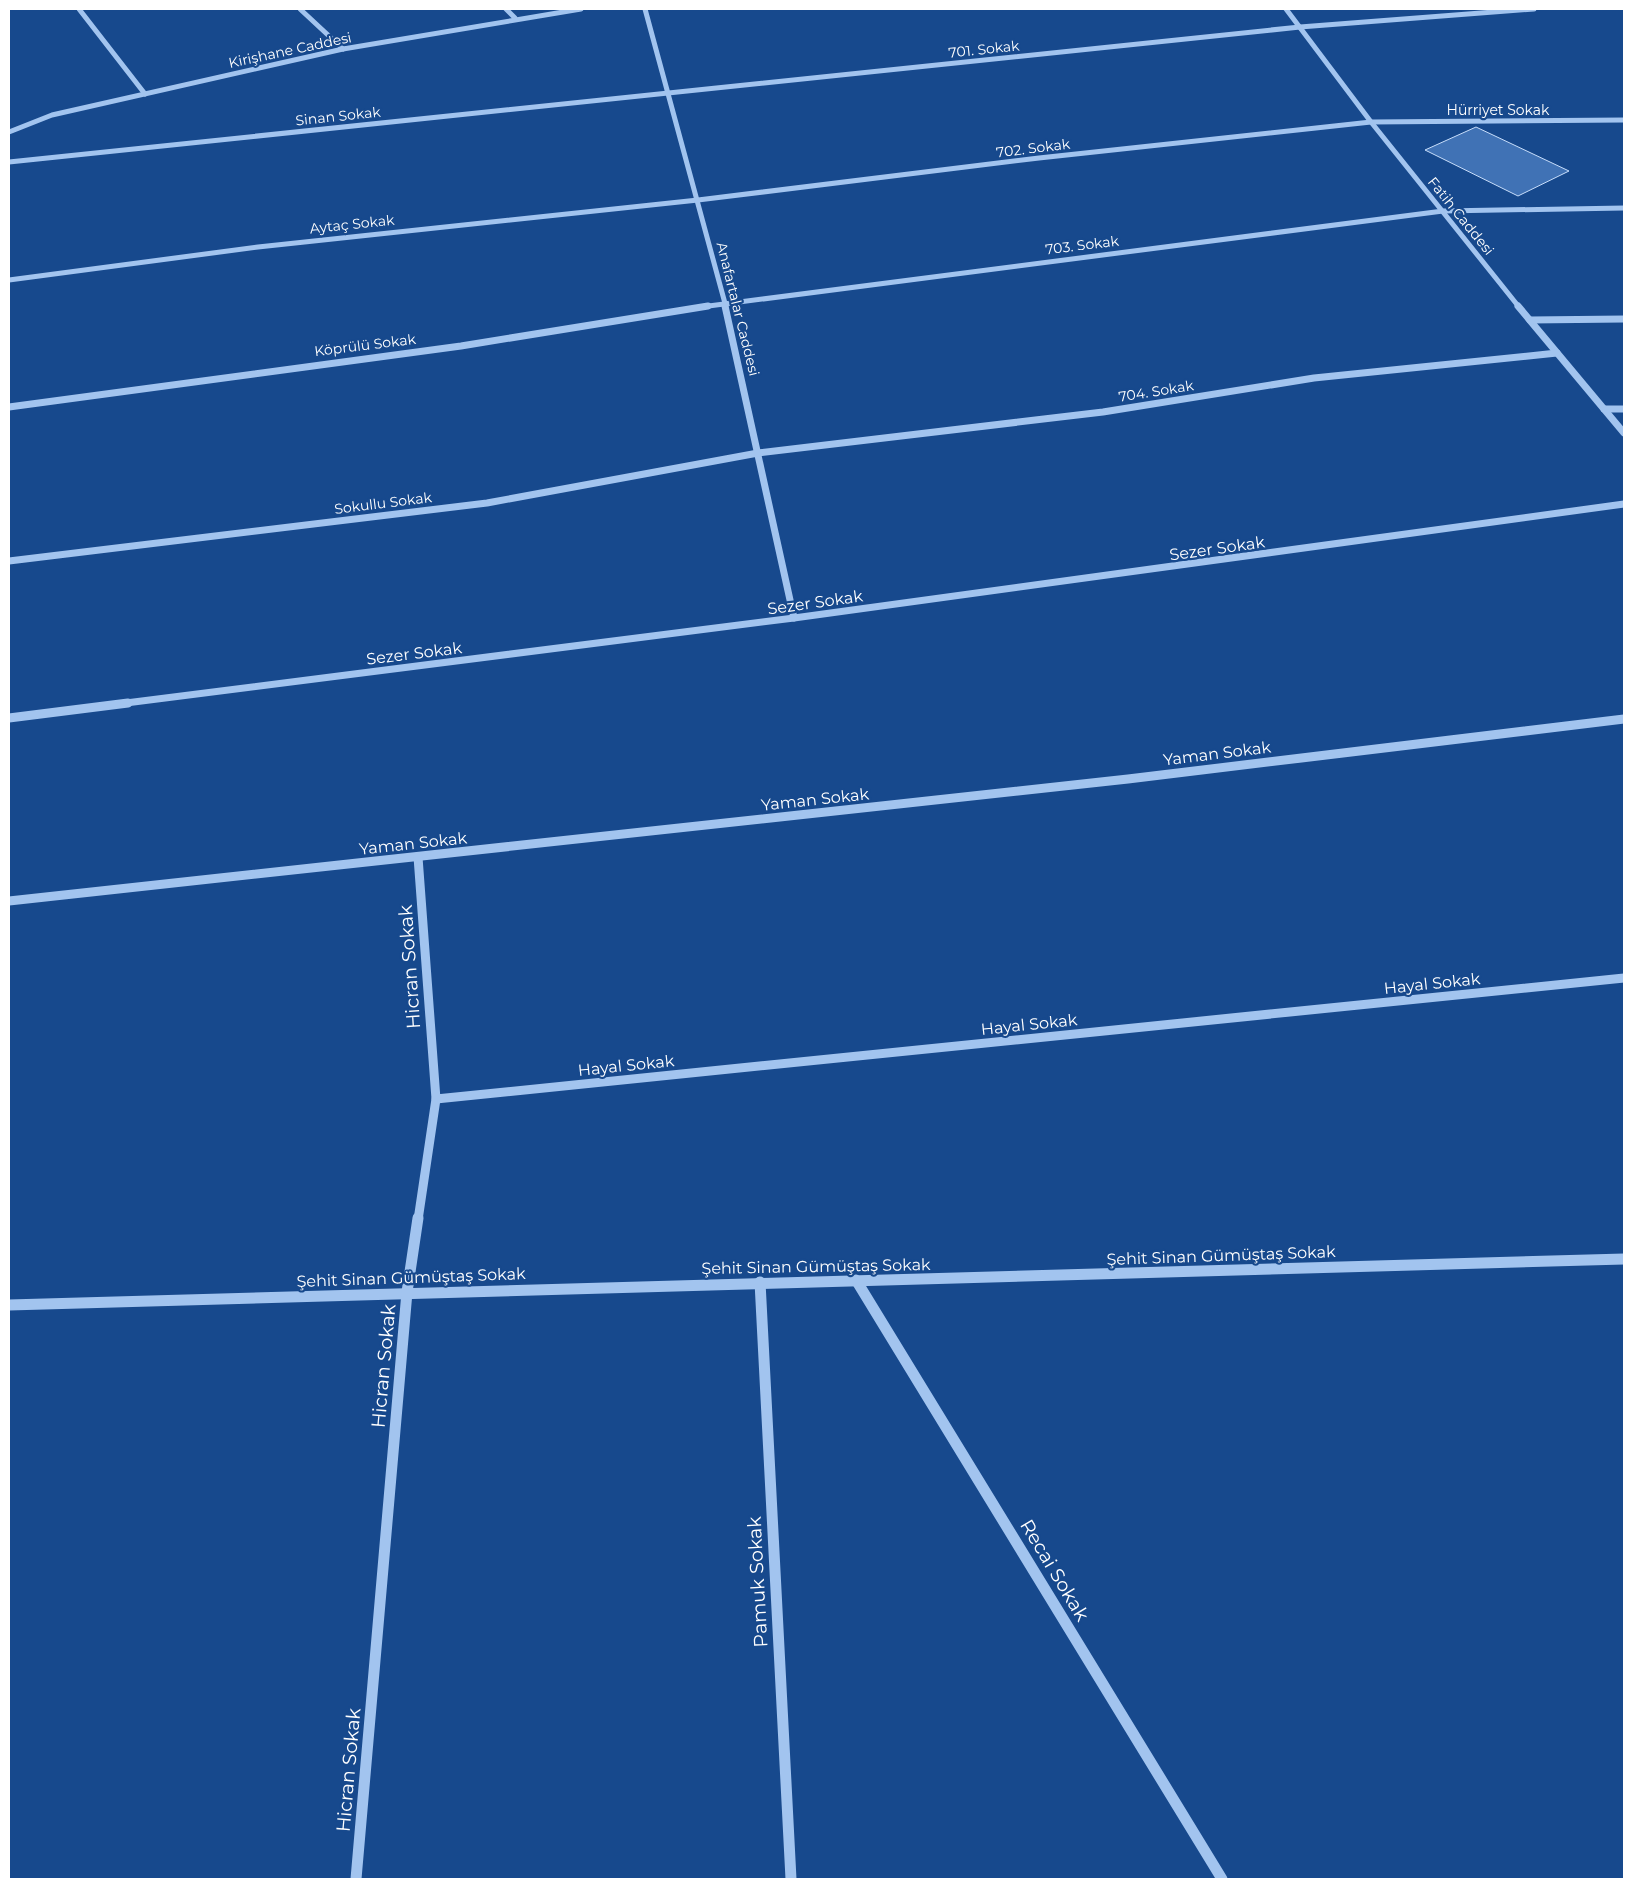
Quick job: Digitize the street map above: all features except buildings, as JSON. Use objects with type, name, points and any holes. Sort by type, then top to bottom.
[{"type":"street","points":[[79,9],[145,94]]},
{"type":"street","points":[[300,9],[343,49]]},
{"type":"street","points":[[506,9],[514,18]]},
{"type":"street","name":"Kirişhane Caddesi","points":[[9,132],[52,115],[343,49],[514,18],[581,9]]},
{"type":"street","name":"Anafartalar Caddesi","points":[[645,9],[698,200],[724,304],[794,618]]},
{"type":"street","name":"Fatih Caddesi","points":[[1286,9],[1371,122],[1530,320],[1624,433]]},
{"type":"street","name":"701. Sokak","points":[[669,92],[1300,27],[1534,9]]},
{"type":"street","name":"Sinan Sokak","points":[[9,162],[669,92]]},
{"type":"street","name":"Hürriyet Sokak","points":[[1371,122],[1624,120]]},
{"type":"street","name":"702. Sokak","points":[[698,200],[1029,159],[1371,122]]},
{"type":"street","name":"Aytaç Sokak","points":[[9,280],[258,247],[698,200]]},
{"type":"street","name":"703. Sokak","points":[[724,304],[1444,211],[1624,208]]},
{"type":"street","name":"Köprülü Sokak","points":[[9,407],[461,346],[724,304]]},
{"type":"street","points":[[1530,320],[1624,320]]},
{"type":"street","name":"704. Sokak","points":[[758,453],[1103,412],[1314,378],[1558,353]]},
{"type":"street","points":[[1604,409],[1624,409]]},
{"type":"street","name":"Sokullu Sokak","points":[[9,561],[486,503],[758,453]]},
{"type":"street","name":"Sezer Sokak","points":[[9,718],[794,618],[1624,504]]},
{"type":"street","name":"Yaman Sokak","points":[[9,901],[418,858],[1128,779],[1624,719]]},
{"type":"street","name":"Hicran Sokak","points":[[356,1879],[407,1292],[436,1099],[418,858]]},
{"type":"street","name":"Hayal Sokak","points":[[436,1099],[1624,978]]},
{"type":"street","name":"Şehit Sinan Gümüştaş Sokak","points":[[9,1305],[407,1292],[1624,1259]]},
{"type":"street","name":"Recai Sokak","points":[[856,1280],[1222,1879]]},
{"type":"street","name":"Pamuk Sokak","points":[[760,1282],[791,1879]]}]
